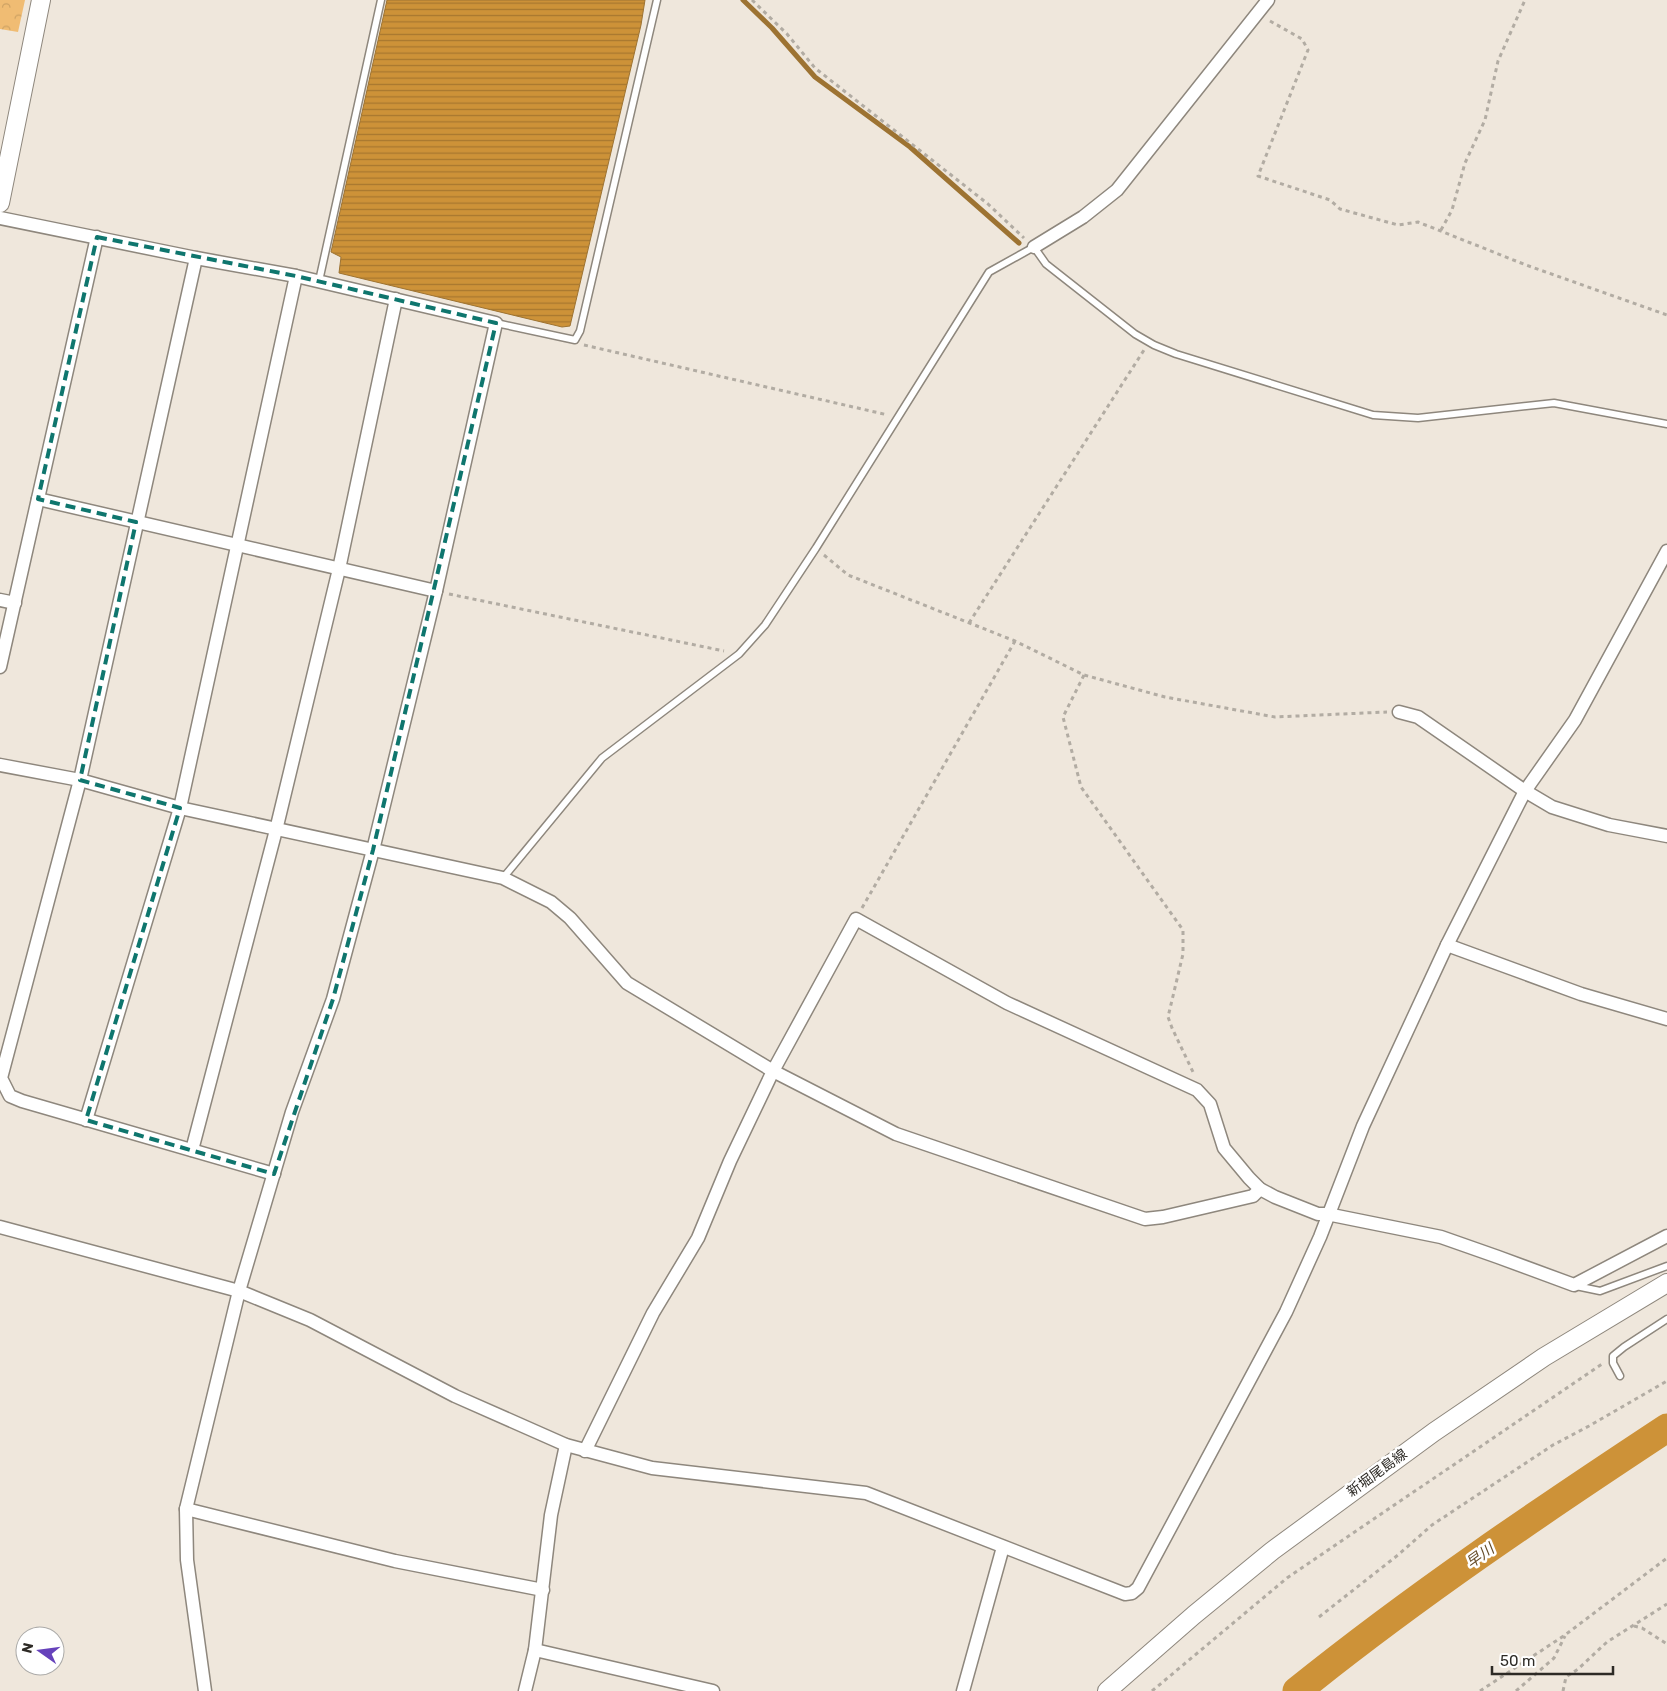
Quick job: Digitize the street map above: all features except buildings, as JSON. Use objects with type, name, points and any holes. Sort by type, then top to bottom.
[{"type":"main road","points":[[0,203],[41,0]]},
{"type":"main road","name":"新堀尾島線","points":[[1107,1691],[1194,1615],[1272,1551],[1434,1432],[1544,1358],[1667,1283]]},
{"type":"street","points":[[1034,247],[1083,217],[1117,190],[1268,0]]},
{"type":"street","points":[[0,218],[196,258],[296,276],[496,323],[436,591],[373,850],[333,999],[292,1112],[239,1291],[186,1509],[187,1560],[205,1691]]},
{"type":"street","points":[[0,667],[97,237]]},
{"type":"street","points":[[196,258],[80,780],[1,1078],[10,1096],[274,1174]]},
{"type":"street","points":[[86,1120],[180,808],[296,276]]},
{"type":"street","points":[[192,1150],[276,830],[339,569],[396,299]]},
{"type":"street","points":[[38,499],[436,591]]},
{"type":"street","points":[[0,1227],[239,1291],[310,1320],[454,1396],[566,1445],[652,1468],[866,1493],[1125,1594],[1132,1593],[1138,1588],[1286,1312],[1320,1237],[1363,1126],[1447,945],[1525,791],[1575,720],[1667,551]]},
{"type":"street","points":[[0,600],[15,603]]},
{"type":"street","points":[[1399,712],[1418,717],[1552,808],[1609,825],[1667,836]]},
{"type":"street","points":[[0,765],[80,780],[180,808],[276,830],[503,878],[551,902],[570,918],[627,983],[773,1071],[896,1134],[1145,1219],[1163,1217],[1253,1196],[1260,1189]]},
{"type":"street","points":[[586,1451],[653,1313],[698,1238],[730,1161],[773,1071],[856,919],[1007,1003],[1197,1090],[1210,1104],[1224,1148],[1249,1178],[1260,1189],[1275,1197],[1318,1214],[1328,1214],[1440,1238],[1574,1285],[1667,1236]]},
{"type":"street","points":[[1447,945],[1581,994],[1667,1019]]},
{"type":"street","points":[[526,1691],[535,1650],[551,1515],[566,1445]]},
{"type":"street","points":[[186,1509],[395,1561],[543,1590]]},
{"type":"street","points":[[963,1691],[1003,1547]]},
{"type":"street","points":[[535,1650],[713,1691]]},
{"type":"lane","points":[[319,281],[382,0]]},
{"type":"lane","points":[[496,323],[575,340],[580,332],[657,0]]},
{"type":"lane","points":[[503,878],[602,758],[739,654],[765,625],[816,548],[989,272],[1034,247],[1046,264],[1135,334],[1148,342],[1176,354],[1373,415],[1418,418],[1554,403],[1667,424]]},
{"type":"lane","points":[[1574,1285],[1600,1291],[1667,1266]]},
{"type":"lane","points":[[1620,1376],[1613,1363],[1613,1356],[1667,1319]]},
{"type":"path","points":[[752,0],[787,34],[815,68],[988,204],[1034,247]]},
{"type":"path","points":[[1441,230],[1452,210],[1465,163],[1485,120],[1498,61],[1525,0]]},
{"type":"path","points":[[1257,14],[1302,39],[1308,50],[1258,176],[1330,200],[1340,208],[1398,225],[1418,222],[1526,265],[1667,315]]},
{"type":"path","points":[[575,340],[582,345],[898,417]]},
{"type":"path","points":[[969,623],[1148,342]]},
{"type":"path","points":[[816,548],[848,575],[1014,641],[1084,675],[1165,697],[1275,717],[1399,712]]},
{"type":"path","points":[[436,591],[739,654]]},
{"type":"path","points":[[856,919],[1014,641]]},
{"type":"path","points":[[1084,675],[1063,717],[1081,787],[1183,930],[1183,954],[1168,1018],[1194,1074],[1197,1090]]},
{"type":"path","points":[[1152,1691],[1288,1578],[1613,1356]]},
{"type":"path","points":[[1319,1617],[1398,1555],[1432,1525],[1553,1445],[1667,1381]]},
{"type":"path","points":[[1480,1691],[1565,1635],[1667,1558]]},
{"type":"path","points":[[1563,1691],[1566,1677],[1578,1669],[1607,1642],[1667,1604]]},
{"type":"path","points":[[1634,1626],[1642,1628],[1667,1644]]},
{"type":"path","points":[[1516,1691],[1554,1658],[1565,1635]]},
{"type":"highlighted area","points":[[97,237],[296,276],[496,323],[373,850],[333,999],[274,1174],[86,1120],[180,808],[80,780],[136,522],[38,499]]},
{"type":"green space","points":[[0,0],[25,0],[18,32],[0,29]]},
{"type":"shaded area","points":[[387,0],[645,0],[641,25],[570,326],[562,327],[339,273],[341,257],[331,252]]},
{"type":"waterway","points":[[743,0],[772,28],[815,77],[910,147],[1019,243]]},
{"type":"waterway","name":"早川","points":[[1297,1691],[1387,1621],[1479,1555],[1667,1428]]}]
